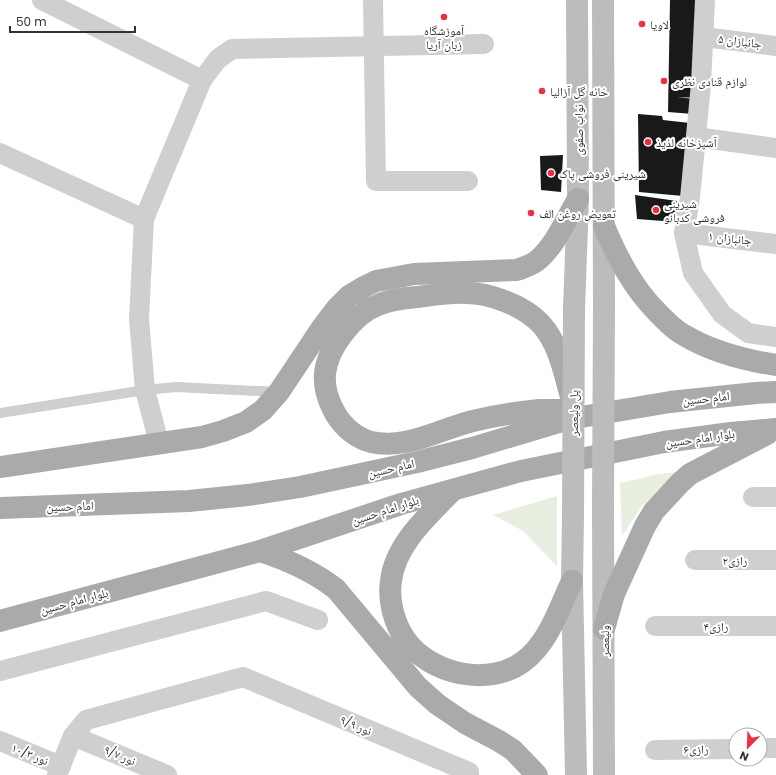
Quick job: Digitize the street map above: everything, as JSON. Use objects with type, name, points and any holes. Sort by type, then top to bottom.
[{"type":"main road","name":"نواب صفوی","points":[[574,309],[578,199],[577,0]]},
{"type":"main road","points":[[603,0],[604,226],[612,245],[632,283],[644,299],[667,322],[683,335],[732,356],[776,365]]},
{"type":"main road","points":[[0,466],[202,437],[223,432],[246,422],[263,410],[279,392],[321,328],[349,296],[376,281],[414,274],[517,270],[529,266],[539,260],[554,242],[578,199]]},
{"type":"main road","name":"ولیعصر","points":[[604,226],[604,775]]},
{"type":"main road","points":[[573,406],[560,358],[553,340],[541,324],[529,313],[514,305],[495,298],[467,293],[395,300],[377,305],[360,316],[336,343],[329,356],[325,373],[327,398],[342,424],[357,436],[371,442],[400,443],[419,439],[472,422],[523,412],[539,410],[618,410]]},
{"type":"main road","name":"پل ولیعصر","points":[[572,581],[574,309]]},
{"type":"main road","name":"امام حسین","points":[[0,508],[189,501],[248,495],[315,484],[417,462],[472,448],[569,419],[670,402],[776,392]]},
{"type":"main road","points":[[604,629],[614,594],[636,544],[654,511],[665,498],[690,474],[776,430]]},
{"type":"main road","name":"بلوار امام حسین","points":[[0,621],[260,551],[401,504],[534,468],[664,442],[731,433],[776,430]]},
{"type":"main road","points":[[454,490],[419,526],[398,556],[391,581],[391,605],[397,624],[405,639],[418,653],[432,664],[449,670],[485,676],[508,670],[524,661],[535,650],[549,631],[572,581]]},
{"type":"main road","points":[[260,551],[300,566],[325,580],[336,589],[418,687],[437,704],[465,723],[513,750],[537,775]]},
{"type":"main road","points":[[572,581],[576,775]]},
{"type":"street","points":[[42,0],[202,80]]},
{"type":"street","points":[[373,0],[376,181],[468,181]]},
{"type":"street","points":[[705,0],[704,37],[696,137],[690,198],[684,233],[693,273],[722,314],[748,333],[776,337]]},
{"type":"street","name":"جانبازان ۵","points":[[704,37],[776,46]]},
{"type":"street","points":[[158,443],[145,390],[139,319],[144,220],[202,80],[218,59],[232,49],[484,44]]},
{"type":"street","points":[[696,137],[776,148]]},
{"type":"street","points":[[0,153],[144,220]]},
{"type":"street","name":"جانبازان ۱","points":[[684,233],[776,244]]},
{"type":"street","points":[[753,497],[776,497]]},
{"type":"street","name":"رازی۲","points":[[695,560],[776,560]]},
{"type":"street","points":[[0,671],[266,601],[318,620]]},
{"type":"street","name":"رازی۴","points":[[655,626],[776,626]]},
{"type":"street","name":"نور ۹/۹","points":[[73,736],[86,720],[243,677],[469,773]]},
{"type":"street","points":[[59,770],[73,736]]},
{"type":"street","name":"نور ۹/۷","points":[[73,736],[167,775]]},
{"type":"street","name":"نور ۱۰/۳","points":[[0,741],[59,770]]},
{"type":"street","name":"رازی۶","points":[[655,750],[728,749]]},
{"type":"lane","points":[[0,413],[145,390],[176,388],[279,392]]},
{"type":"green space","points":[[677,472],[641,507],[622,536],[620,483],[659,474]]},
{"type":"green space","points":[[557,496],[557,566],[523,531],[493,515]]},
{"type":"building","points":[[670,0],[698,0],[698,87],[683,87],[696,88],[696,98],[677,97],[694,99],[693,114],[668,112]]},
{"type":"building","points":[[638,114],[662,116],[663,120],[690,123],[683,196],[639,192]]},
{"type":"building","name":"شیرینی فروشی پاک","points":[[563,155],[561,192],[541,190],[540,156]]},
{"type":"building","name":"شیرینی فروشی کدبانو","points":[[635,195],[677,201],[676,222],[637,219]]},
{"type":"place","name":"آموزشگاه زبان آریا","points":[[444,17]]},
{"type":"place","name":"لاویا","points":[[642,24]]},
{"type":"place","name":"لوازم قنادی نظری","points":[[664,81]]},
{"type":"place","name":"خانه گل آزالیا","points":[[542,91]]},
{"type":"place","name":"آشپزخانه لذیذ","points":[[648,142]]},
{"type":"place","name":"شیرینی فروشی پاک","points":[[551,173]]},
{"type":"place","name":"شیرینی فروشی کدبانو","points":[[656,210]]},
{"type":"place","name":"تعویض روغن الف","points":[[531,213]]}]
